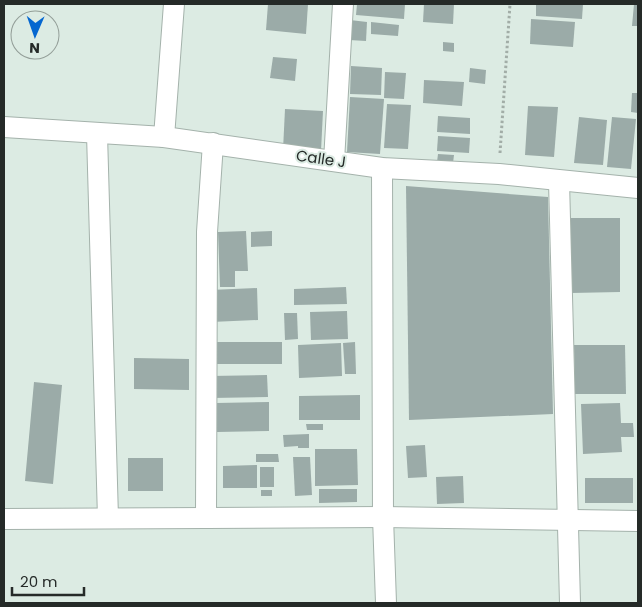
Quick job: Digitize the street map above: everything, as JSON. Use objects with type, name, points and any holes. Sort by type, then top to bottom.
[{"type":"street","points":[[164,137],[174,4]]},
{"type":"street","points":[[334,161],[343,4]]},
{"type":"street","name":"Calle J","points":[[4,127],[164,137],[382,168],[499,174],[638,188]]},
{"type":"street","points":[[97,134],[108,518]]},
{"type":"street","points":[[206,518],[207,232],[213,143]]},
{"type":"street","points":[[382,168],[383,517],[386,603]]},
{"type":"street","points":[[560,181],[570,603]]},
{"type":"street","points":[[4,519],[383,517],[638,521]]},
{"type":"path","points":[[499,174],[510,4]]},
{"type":"building","points":[[268,4],[308,4],[306,34],[266,30]]},
{"type":"building","points":[[357,4],[405,4],[404,19],[356,15]]},
{"type":"building","points":[[424,4],[454,4],[453,24],[423,22]]},
{"type":"building","points":[[536,4],[583,4],[582,19],[536,16]]},
{"type":"building","points":[[634,4],[638,4],[638,26],[632,26]]},
{"type":"building","points":[[531,19],[575,22],[573,47],[530,44]]},
{"type":"building","points":[[350,20],[367,22],[366,41],[349,40]]},
{"type":"building","points":[[371,22],[399,25],[398,36],[371,34]]},
{"type":"building","points":[[443,42],[454,43],[454,52],[443,51]]},
{"type":"building","points":[[273,57],[297,59],[295,81],[270,78]]},
{"type":"building","points":[[351,66],[382,68],[381,95],[350,94]]},
{"type":"building","points":[[470,68],[486,70],[485,84],[469,82]]},
{"type":"building","points":[[385,72],[406,73],[404,99],[384,98]]},
{"type":"building","points":[[424,80],[464,82],[462,106],[423,103]]},
{"type":"building","points":[[632,93],[638,93],[638,113],[631,112]]},
{"type":"building","points":[[350,97],[384,99],[380,154],[347,152]]},
{"type":"building","points":[[387,104],[411,105],[408,149],[384,148]]},
{"type":"building","points":[[528,106],[558,107],[554,157],[525,155]]},
{"type":"building","points":[[285,109],[323,111],[321,151],[283,150]]},
{"type":"building","points":[[438,116],[470,118],[470,134],[437,132]]},
{"type":"building","points":[[579,117],[607,120],[603,165],[574,163]]},
{"type":"building","points":[[612,117],[636,119],[631,169],[607,167]]},
{"type":"building","points":[[438,136],[470,138],[469,153],[437,151]]},
{"type":"building","points":[[438,154],[454,155],[453,163],[437,162]]},
{"type":"building","points":[[406,186],[548,197],[553,414],[409,420]]},
{"type":"building","points":[[571,218],[620,218],[620,292],[571,293]]},
{"type":"building","points":[[246,231],[248,271],[235,271],[235,287],[220,287],[218,232]]},
{"type":"building","points":[[272,231],[272,246],[251,247],[251,232]]},
{"type":"building","points":[[346,287],[347,304],[294,305],[294,289]]},
{"type":"building","points":[[257,288],[258,320],[211,322],[210,290]]},
{"type":"building","points":[[347,311],[348,339],[311,340],[310,312]]},
{"type":"building","points":[[284,313],[297,313],[298,339],[285,340]]},
{"type":"building","points":[[212,342],[282,342],[282,364],[212,364]]},
{"type":"building","points":[[355,342],[356,374],[345,374],[343,343]]},
{"type":"building","points":[[341,343],[342,376],[299,378],[298,345]]},
{"type":"building","points":[[574,345],[625,345],[626,394],[575,394]]},
{"type":"building","points":[[134,358],[189,359],[189,390],[134,389]]},
{"type":"building","points":[[267,375],[268,397],[211,398],[210,376]]},
{"type":"building","points":[[34,382],[62,385],[53,484],[25,481]]},
{"type":"building","points":[[360,395],[360,420],[299,420],[299,396]]},
{"type":"building","points":[[269,402],[269,431],[217,432],[216,403]]},
{"type":"building","points":[[620,403],[621,423],[633,423],[634,437],[621,437],[622,452],[583,454],[581,404]]},
{"type":"building","points":[[306,424],[323,424],[323,430],[307,430]]},
{"type":"building","points":[[309,434],[309,448],[298,448],[298,446],[284,447],[283,435]]},
{"type":"building","points":[[425,445],[427,477],[408,478],[406,446]]},
{"type":"building","points":[[315,449],[357,449],[358,485],[315,486]]},
{"type":"building","points":[[256,454],[278,454],[279,462],[256,462]]},
{"type":"building","points":[[293,457],[310,457],[312,495],[295,496]]},
{"type":"building","points":[[128,458],[163,458],[163,491],[128,491]]},
{"type":"building","points":[[257,465],[257,488],[223,488],[223,466]]},
{"type":"building","points":[[260,467],[274,467],[274,487],[260,487]]},
{"type":"building","points":[[463,476],[464,503],[437,504],[436,477]]},
{"type":"building","points":[[585,478],[633,478],[633,503],[585,503]]},
{"type":"building","points":[[319,489],[357,489],[357,502],[319,503]]},
{"type":"building","points":[[261,490],[272,490],[272,496],[261,496]]}]
